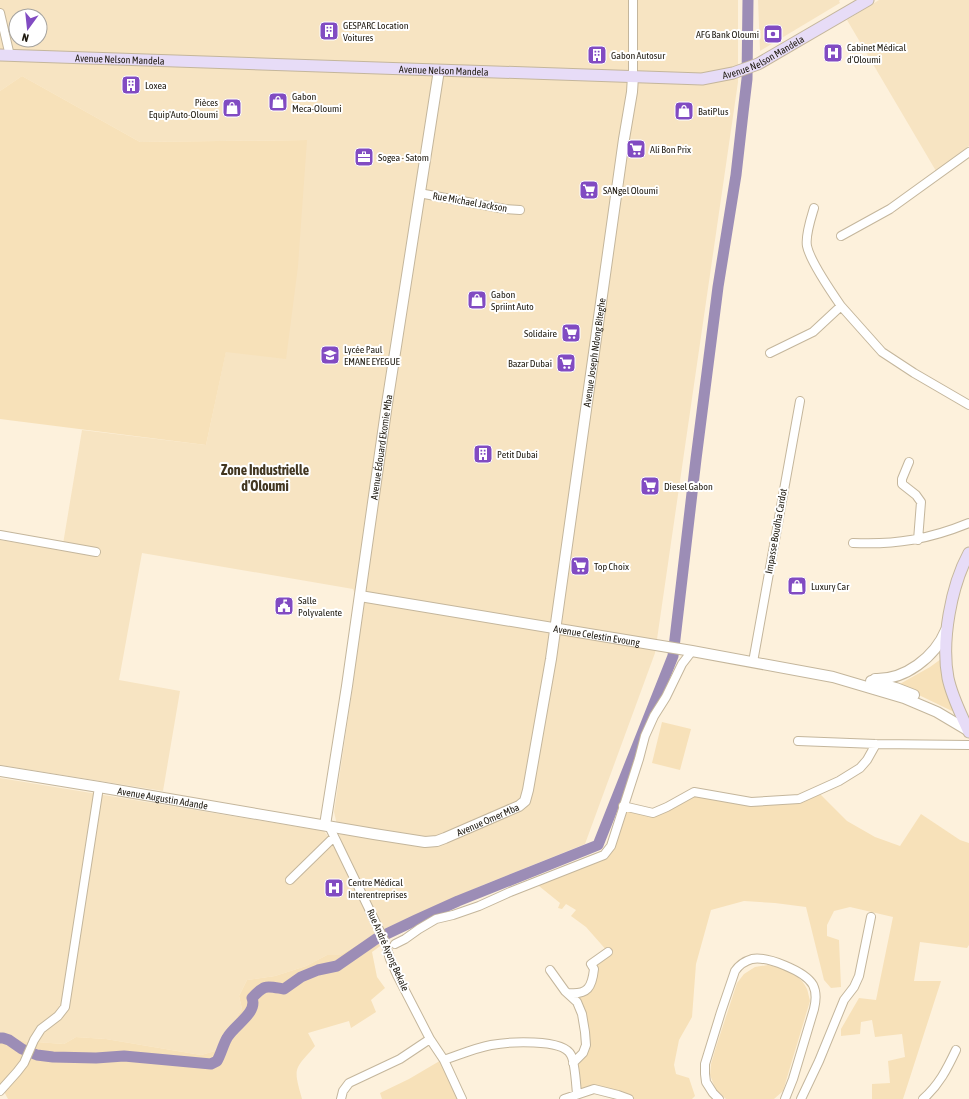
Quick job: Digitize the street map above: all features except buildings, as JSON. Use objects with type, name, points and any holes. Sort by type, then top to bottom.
[{"type":"main road","name":"Avenue Nelson Mandela","points":[[5,55],[702,79],[733,73],[758,64],[868,0]]},
{"type":"main road","points":[[969,553],[960,574],[950,609],[946,630],[948,678],[958,709],[969,731]]},
{"type":"street","points":[[633,0],[633,76]]},
{"type":"street","points":[[0,13],[5,55]]},
{"type":"street","name":"Avenue Édouard Ekomie Mba","points":[[327,826],[419,194],[439,70]]},
{"type":"street","name":"Avenue Joseph Ndong Biteghe","points":[[555,629],[623,145],[632,92],[633,76]]},
{"type":"street","points":[[841,236],[890,209],[969,152]]},
{"type":"street","name":"Rue Michael Jackson","points":[[419,194],[505,209],[520,210]]},
{"type":"street","points":[[814,208],[807,245],[813,260],[827,285],[842,306],[882,352],[914,373],[969,405]]},
{"type":"street","points":[[770,353],[813,332],[842,306]]},
{"type":"street","name":"Impasse Boudha Cardot","points":[[753,662],[800,401]]},
{"type":"street","points":[[909,462],[902,479],[902,484],[916,495],[921,502],[918,540]]},
{"type":"street","points":[[854,542],[884,543],[918,540],[938,535],[969,524]]},
{"type":"street","points":[[0,535],[96,552]]},
{"type":"street","name":"Avenue Celestin Evoung","points":[[360,596],[687,650],[833,677]]},
{"type":"street","name":"Avenue Omer Mba","points":[[327,826],[425,842],[437,841],[519,806],[525,801],[534,760],[555,629]]},
{"type":"street","points":[[860,679],[883,679],[892,677],[913,667],[932,654],[941,641],[946,630]]},
{"type":"street","points":[[873,688],[889,685],[913,674],[926,666],[940,654],[946,644]]},
{"type":"street","points":[[395,944],[436,919],[479,906],[510,892],[604,855],[611,846],[645,736],[654,716],[666,697],[687,650]]},
{"type":"street","points":[[833,677],[841,676],[889,685],[908,692],[964,721]]},
{"type":"street","points":[[833,677],[873,688],[921,705],[950,719],[969,731]]},
{"type":"street","points":[[798,741],[969,745]]},
{"type":"street","points":[[623,806],[653,813],[694,792],[751,802],[799,799],[839,781],[860,768],[870,756],[876,744]]},
{"type":"street","name":"Avenue Augustin Adande","points":[[0,771],[327,826]]},
{"type":"street","points":[[0,1091],[24,1063],[34,1040],[41,1029],[58,1016],[65,1007],[99,787]]},
{"type":"street","name":"Rue André Ayong Bekale","points":[[327,826],[334,837],[380,931],[397,975],[430,1039],[444,1060],[462,1099]]},
{"type":"street","points":[[290,880],[334,837]]},
{"type":"street","points":[[801,1099],[819,1061],[844,1000],[854,987],[859,976],[871,916]]},
{"type":"street","points":[[568,993],[581,993],[590,987],[593,980],[594,969],[591,964],[608,952]]},
{"type":"street","points":[[719,1099],[706,1082],[705,1069],[708,1052],[739,965],[756,959],[782,964],[802,975],[812,983],[816,995],[814,1009],[793,1079],[785,1099]]},
{"type":"street","points":[[550,970],[577,1002],[582,1014],[586,1046],[583,1053],[573,1063]]},
{"type":"street","points":[[341,1099],[349,1083],[400,1059],[430,1039]]},
{"type":"street","points":[[444,1060],[491,1045],[515,1042],[553,1044],[566,1049],[571,1055],[578,1094]]},
{"type":"street","points":[[924,1099],[931,1093],[944,1076],[956,1050]]},
{"type":"street","points":[[564,1099],[594,1089],[618,1094],[629,1099]]},
{"type":"shaded area","name":"Zone Industrielle d'Oloumi","points":[[0,0],[738,0],[738,82],[655,653],[585,844],[483,885],[384,929],[342,846],[334,812],[362,612],[353,589],[142,553],[119,680],[180,691],[163,791],[0,765],[0,540],[62,550],[82,430],[206,445],[226,351],[306,140],[140,142],[22,76],[0,91]]},
{"type":"shaded area","name":"AFG Bank Oloumi","points":[[758,0],[840,0],[840,3],[760,51]]},
{"type":"shaded area","points":[[879,0],[969,0],[969,146],[936,171],[847,20]]},
{"type":"shaded area","points":[[22,76],[140,142],[307,140],[298,266],[286,359],[226,352],[206,445],[0,419],[0,91]]},
{"type":"shaded area","points":[[941,659],[953,710],[952,711],[898,685]]},
{"type":"shaded area","points":[[662,722],[691,729],[680,770],[652,763]]},
{"type":"shaded area","points":[[0,778],[324,831],[334,844],[377,933],[340,955],[327,955],[306,966],[275,976],[247,980],[239,996],[242,1009],[215,1051],[201,1055],[106,1039],[76,1037],[64,1044],[23,1041],[0,1032]]},
{"type":"shaded area","points":[[817,791],[847,821],[875,837],[900,846],[921,814],[960,840],[969,843],[969,945],[967,948],[920,942],[914,981],[941,981],[903,1099],[872,1099],[872,1084],[890,1083],[888,1061],[905,1057],[902,1034],[875,1037],[872,1020],[861,1022],[860,1034],[841,1036],[841,1029],[859,998],[876,1000],[893,917],[850,907],[834,911],[827,925],[827,936],[839,940],[841,987],[831,988],[824,980],[806,907],[744,901],[711,910],[696,964],[692,1017],[679,1040],[674,1065],[676,1074],[689,1078],[695,1096],[692,1099],[629,1099],[594,1089],[577,1094],[573,1063],[583,1053],[582,1014],[568,993],[590,987],[591,964],[608,952],[586,927],[571,916],[576,910],[566,904],[562,909],[558,908],[560,903],[534,882],[604,855],[623,806],[653,813],[694,792],[751,802],[799,799]]},
{"type":"shaded area","points":[[377,933],[383,944],[372,952],[377,977],[385,988],[371,1000],[376,1012],[351,1028],[349,1021],[308,1033],[315,1046],[299,1065],[297,1070],[297,1081],[302,1099],[8,1099],[0,1084],[0,1032],[23,1041],[64,1044],[76,1037],[106,1039],[201,1055],[215,1051],[242,1009],[239,996],[247,980],[275,976],[306,966],[327,955],[340,955]]},
{"type":"shaded area","points":[[768,965],[790,972],[800,979],[807,989],[810,1001],[783,1091],[774,1099],[726,1099],[716,1090],[710,1075],[711,1064],[716,1047],[737,983],[744,974],[755,967]]},
{"type":"shaded area","points":[[443,1059],[462,1099],[382,1099],[380,1093],[409,1079]]},
{"type":"waterway","points":[[0,1038],[9,1040],[22,1049],[37,1055],[53,1057],[96,1058],[124,1056],[211,1064],[217,1061],[230,1033],[249,1014],[252,1009],[252,998],[263,988],[269,987],[284,989],[301,977],[318,970],[337,966],[376,939],[416,920],[458,901],[598,845],[673,656],[718,287],[736,175],[747,79],[748,0]]},
{"type":"place","name":"GESPARC Location Voitures","points":[[329,31]]},
{"type":"place","name":"AFG Bank Oloumi","points":[[773,34]]},
{"type":"place","name":"Cabinet Médical d'Oloumi","points":[[833,53]]},
{"type":"place","name":"Gabon Autosur","points":[[597,55]]},
{"type":"place","name":"Loxea","points":[[131,85]]},
{"type":"place","name":"Gabon Meca-Oloumi","points":[[278,102]]},
{"type":"place","name":"Pièces Equip'Auto-Oloumi","points":[[232,108]]},
{"type":"place","name":"BatiPlus","points":[[684,111]]},
{"type":"place","name":"Ali Bon Prix","points":[[636,149]]},
{"type":"place","name":"Sogea - Satom","points":[[364,157]]},
{"type":"place","name":"SANgel Oloumi","points":[[589,190]]},
{"type":"place","name":"Gabon Spriint Auto","points":[[477,300]]},
{"type":"place","name":"Solidaire","points":[[571,333]]},
{"type":"place","name":"Lycée Paul EMANE EYEGUE","points":[[330,355]]},
{"type":"place","name":"Bazar Dubai","points":[[566,363]]},
{"type":"place","name":"Petit Dubai","points":[[483,454]]},
{"type":"place","name":"Diesel Gabon","points":[[650,486]]},
{"type":"place","name":"Top Choix","points":[[580,566]]},
{"type":"place","name":"Luxury Car","points":[[797,586]]},
{"type":"place","name":"Salle Polyvalente","points":[[284,606]]},
{"type":"place","name":"Centre Médical Interentreprises","points":[[334,888]]},
{"type":"district","name":"Zone Industrielle d'Oloumi","points":[[265,478]]}]
